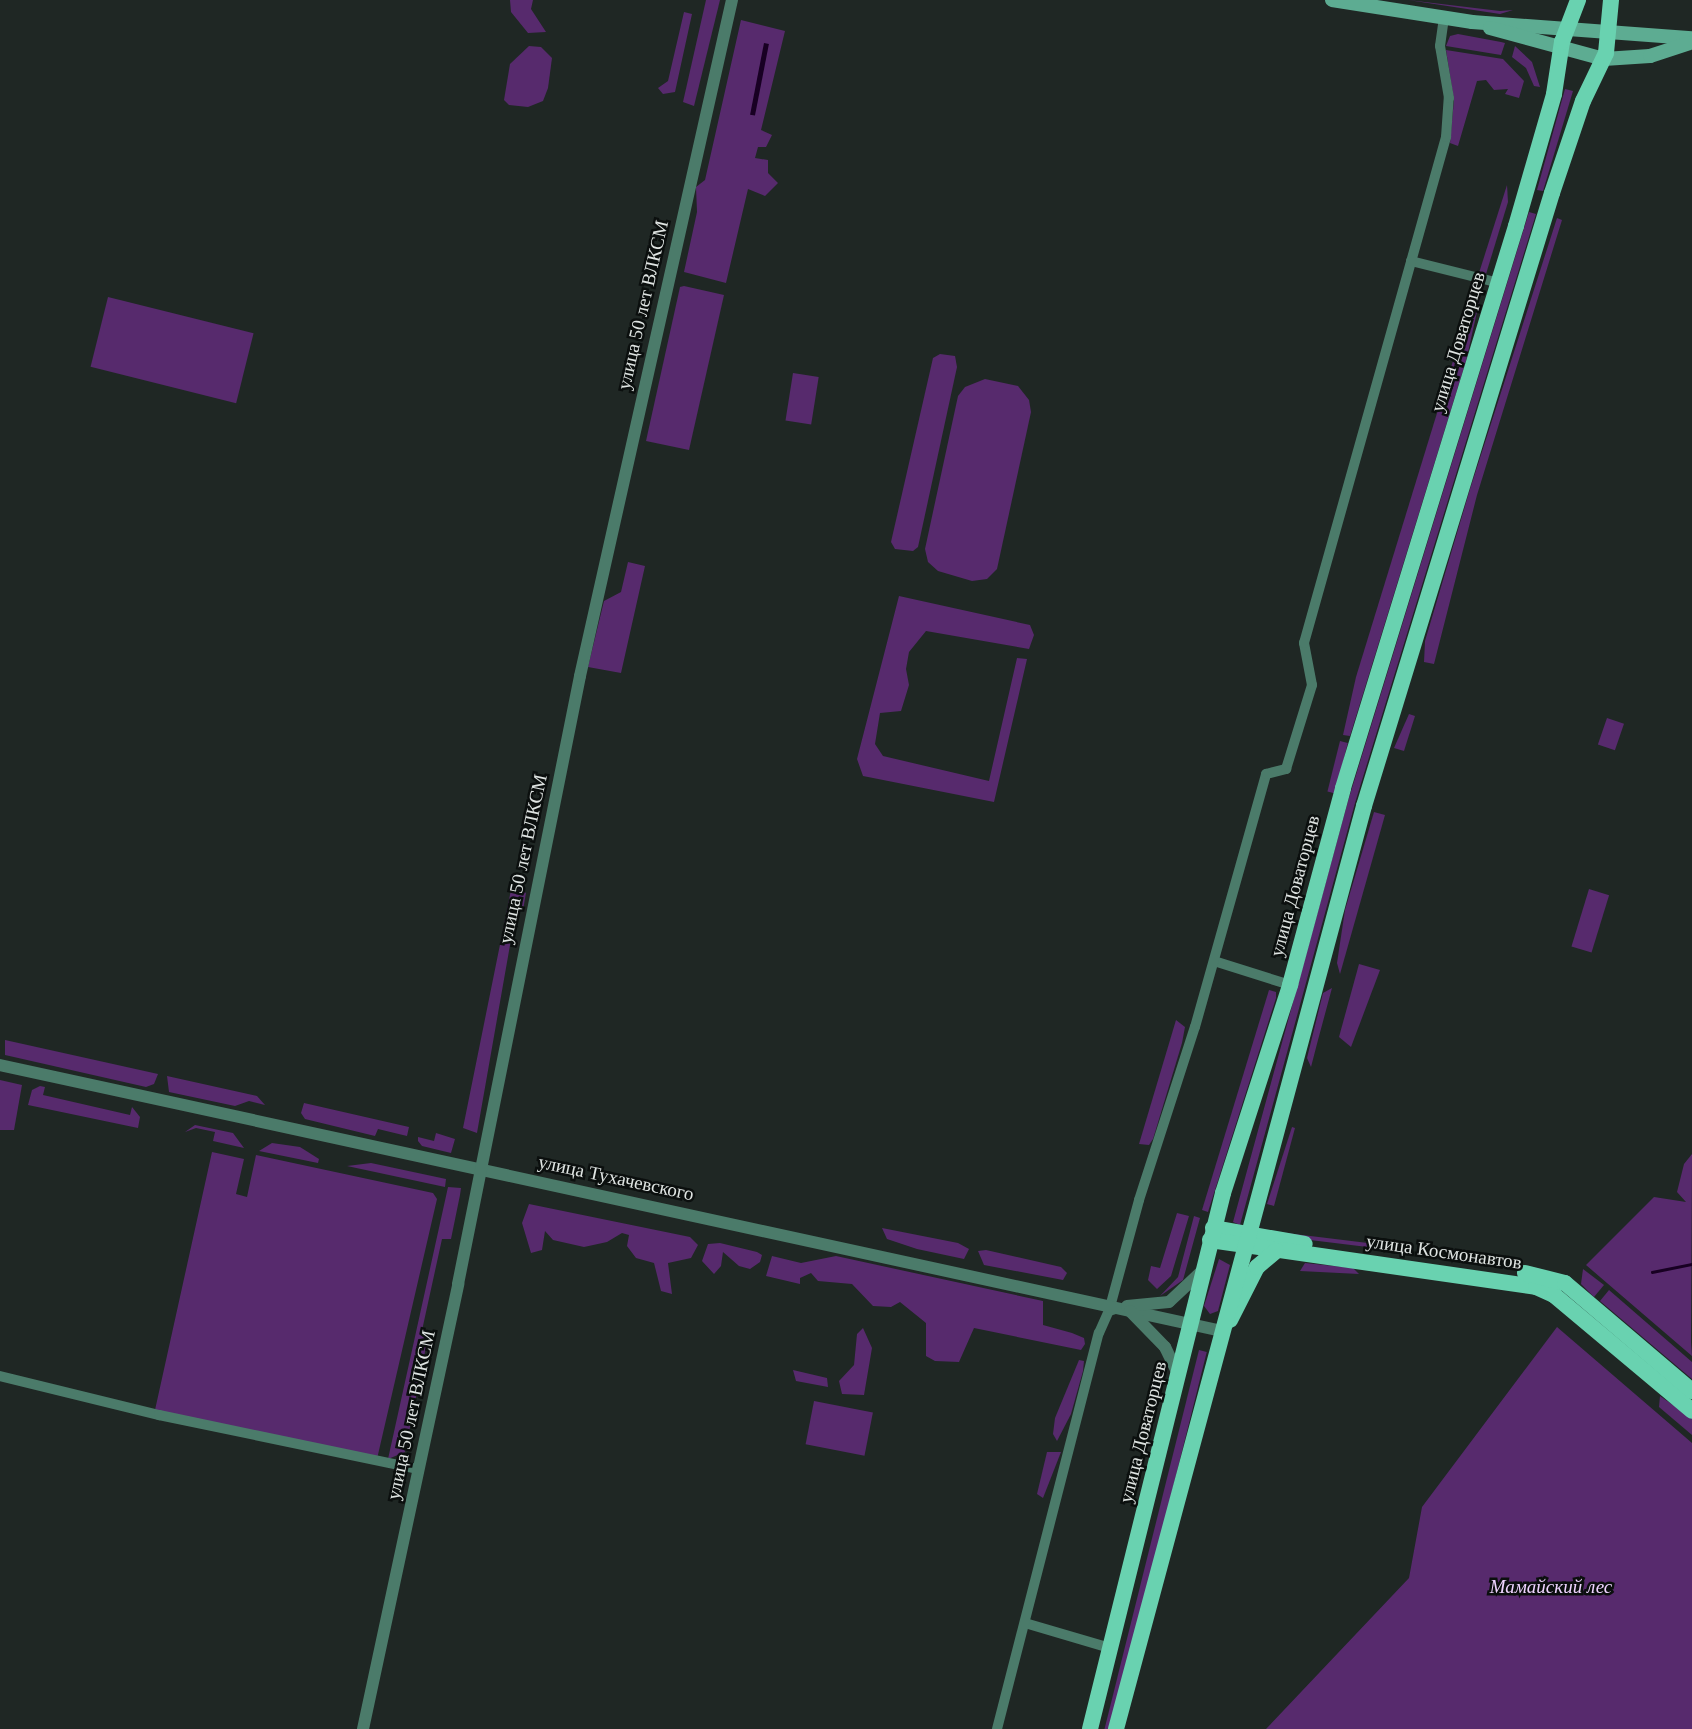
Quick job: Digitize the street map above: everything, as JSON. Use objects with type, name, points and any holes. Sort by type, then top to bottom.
[{"type":"main road","points":[[1332,0],[1472,22],[1692,41]]},
{"type":"main road","name":"улица Доваторцев","points":[[1090,1729],[1179,1377],[1212,1234],[1290,985],[1343,788],[1499,283],[1554,94],[1559,59],[1569,23],[1578,0]]},
{"type":"main road","points":[[1116,1729],[1222,1331],[1241,1241],[1254,1209],[1395,700],[1575,123],[1603,65],[1610,26],[1611,0]]},
{"type":"main road","points":[[1472,22],[1603,65],[1650,56],[1692,41]]},
{"type":"main road","points":[[1254,1209],[1261,1226],[1277,1245]]},
{"type":"main road","points":[[1212,1234],[1277,1245]]},
{"type":"main road","points":[[1222,1331],[1257,1267],[1277,1245]]},
{"type":"main road","name":"улица Космонавтов","points":[[1277,1245],[1518,1271],[1565,1283],[1692,1391]]},
{"type":"main road","name":"улица Космонавтов","points":[[1277,1245],[1536,1287],[1554,1295],[1692,1411]]},
{"type":"street","name":"улица 50 лет ВЛКСМ","points":[[363,1729],[481,1168],[580,676],[732,0]]},
{"type":"street","points":[[1119,1308],[1266,774],[1286,769],[1312,685],[1304,643],[1449,116],[1440,46],[1444,17]]},
{"type":"street","points":[[1411,261],[1499,283]]},
{"type":"street","points":[[1214,961],[1290,985]]},
{"type":"street","name":"улица Тухачевского","points":[[0,1065],[1222,1331]]},
{"type":"street","points":[[997,1729],[1099,1333],[1109,1311],[1169,1302],[1185,1292],[1203,1268]]},
{"type":"street","points":[[1119,1308],[1165,1347],[1179,1377]]},
{"type":"street","points":[[0,1377],[418,1469]]},
{"type":"street","points":[[1025,1623],[1110,1648]]},
{"type":"green space","points":[[510,0],[533,0],[531,9],[546,32],[528,33],[511,12]]},
{"type":"green space","points":[[706,0],[720,0],[694,106],[683,102]]},
{"type":"green space","points":[[1408,0],[1500,11],[1513,10],[1500,14]]},
{"type":"green space","points":[[684,12],[692,14],[675,92],[663,94],[658,88],[668,81]]},
{"type":"green space","points":[[741,20],[785,31],[761,130],[772,135],[766,147],[758,147],[755,158],[768,160],[768,173],[778,183],[765,196],[748,189],[726,283],[684,272],[697,212],[696,187],[705,180]]},
{"type":"green space","points":[[1458,34],[1505,43],[1501,55],[1446,46],[1450,36]]},
{"type":"green space","points":[[529,46],[541,47],[552,58],[548,88],[543,101],[528,107],[509,105],[504,100],[510,64]]},
{"type":"green space","points":[[1515,46],[1532,62],[1540,87],[1534,86],[1526,68],[1512,57]]},
{"type":"green space","points":[[1446,50],[1503,59],[1524,81],[1519,98],[1505,94],[1508,89],[1494,90],[1486,80],[1477,81],[1458,146],[1450,143],[1454,100]]},
{"type":"green space","points":[[1565,89],[1573,91],[1543,191],[1537,190]]},
{"type":"green space","points":[[1507,185],[1508,202],[1486,274],[1478,276]]},
{"type":"green space","points":[[1529,212],[1536,214],[1355,803],[1240,1225],[1233,1222],[1348,801]]},
{"type":"green space","points":[[1557,218],[1562,220],[1477,495],[1434,664],[1424,662],[1425,641],[1470,489]]},
{"type":"green space","points":[[1476,286],[1481,294],[1466,361],[1350,736],[1343,735],[1356,677]]},
{"type":"green space","points":[[680,287],[724,295],[689,450],[646,441]]},
{"type":"green space","points":[[108,297],[254,333],[236,403],[91,367]]},
{"type":"green space","points":[[940,354],[955,356],[957,367],[918,547],[913,551],[895,549],[891,542],[933,358]]},
{"type":"green space","points":[[793,373],[819,377],[811,424],[785,420]]},
{"type":"green space","points":[[985,379],[1018,386],[1029,400],[1031,412],[997,569],[987,579],[972,581],[938,571],[928,562],[925,549],[958,396],[965,387]]},
{"type":"green space","points":[[628,562],[645,566],[621,673],[588,667],[604,601],[621,592]]},
{"type":"green space","points":[[899,596],[1030,625],[1034,635],[1029,649],[926,631],[909,652],[906,669],[909,685],[901,711],[880,713],[875,744],[883,756],[989,781],[1017,658],[1027,659],[994,802],[863,776],[857,759]]},
{"type":"green space","points":[[1409,714],[1415,716],[1404,751],[1394,748]]},
{"type":"green space","points":[[1607,718],[1624,724],[1615,750],[1598,744]]},
{"type":"green space","points":[[1340,741],[1348,743],[1335,793],[1327,791]]},
{"type":"green space","points":[[1374,812],[1385,815],[1340,974],[1337,963],[1345,910]]},
{"type":"green space","points":[[512,885],[526,893],[523,910],[516,911],[477,1133],[463,1128]]},
{"type":"green space","points":[[1589,889],[1609,895],[1592,953],[1571,946]]},
{"type":"green space","points":[[1359,964],[1380,970],[1351,1047],[1339,1037]]},
{"type":"green space","points":[[1332,988],[1311,1067],[1307,1058],[1323,993]]},
{"type":"green space","points":[[1269,990],[1276,992],[1276,998],[1208,1212],[1202,1210]]},
{"type":"green space","points":[[1176,1020],[1185,1027],[1182,1043],[1153,1139],[1149,1145],[1139,1144]]},
{"type":"green space","points":[[5,1040],[158,1074],[154,1084],[146,1087],[5,1055]]},
{"type":"green space","points":[[167,1076],[257,1096],[265,1105],[249,1101],[235,1106],[169,1092]]},
{"type":"green space","points":[[0,1080],[22,1085],[14,1130],[0,1130]]},
{"type":"green space","points":[[45,1087],[43,1095],[130,1115],[132,1107],[140,1117],[138,1128],[28,1105],[32,1090]]},
{"type":"green space","points":[[304,1103],[409,1127],[407,1136],[378,1129],[375,1136],[305,1119],[301,1113]]},
{"type":"green space","points":[[195,1125],[233,1133],[244,1148],[213,1141],[215,1132],[196,1128],[185,1132]]},
{"type":"green space","points":[[1292,1127],[1295,1128],[1274,1206],[1267,1204]]},
{"type":"green space","points":[[436,1133],[455,1139],[451,1153],[422,1146],[418,1141],[418,1137],[434,1141]]},
{"type":"green space","points":[[272,1143],[300,1147],[319,1159],[318,1163],[259,1151]]},
{"type":"green space","points":[[212,1152],[244,1159],[236,1194],[247,1197],[256,1155],[433,1193],[437,1199],[377,1459],[155,1410]]},
{"type":"green space","points":[[1692,1154],[1692,1356],[1586,1265],[1654,1197],[1686,1202],[1677,1192],[1684,1164]]},
{"type":"green space","points":[[371,1163],[446,1179],[445,1187],[347,1166]]},
{"type":"green space","points":[[448,1187],[461,1188],[460,1195],[451,1239],[442,1239],[421,1335],[428,1337],[405,1452],[388,1459]]},
{"type":"green space","points":[[529,1204],[690,1237],[698,1245],[691,1258],[668,1263],[672,1294],[661,1291],[654,1263],[636,1258],[627,1246],[629,1235],[622,1233],[607,1242],[584,1247],[553,1240],[545,1231],[542,1250],[531,1253],[522,1223]]},
{"type":"green space","points":[[1177,1213],[1189,1216],[1171,1276],[1157,1289],[1148,1280],[1151,1266],[1160,1268]]},
{"type":"green space","points":[[1194,1216],[1200,1218],[1183,1280],[1160,1296],[1178,1277]]},
{"type":"green space","points":[[882,1228],[958,1243],[969,1249],[964,1259],[917,1249],[887,1239]]},
{"type":"green space","points":[[1286,1233],[1390,1246],[1390,1250],[1286,1237]]},
{"type":"green space","points":[[720,1243],[757,1252],[762,1255],[760,1262],[750,1269],[739,1266],[723,1252],[721,1266],[714,1274],[702,1261],[708,1244]]},
{"type":"green space","points":[[986,1250],[1061,1267],[1067,1273],[1063,1280],[984,1265],[978,1251]]},
{"type":"green space","points":[[772,1256],[801,1263],[836,1256],[1043,1301],[1043,1325],[1084,1338],[1085,1344],[1081,1350],[974,1328],[959,1362],[935,1361],[926,1356],[926,1323],[900,1302],[891,1307],[873,1306],[852,1284],[818,1281],[811,1273],[800,1278],[800,1284],[766,1276]]},
{"type":"green space","points":[[1219,1259],[1230,1265],[1218,1311],[1210,1314],[1204,1306]]},
{"type":"green space","points":[[1305,1263],[1353,1268],[1359,1274],[1300,1271]]},
{"type":"green space","points":[[1583,1269],[1604,1285],[1594,1297],[1581,1284]]},
{"type":"green space","points":[[1609,1290],[1692,1362],[1692,1379],[1600,1301]]},
{"type":"green space","name":"Мамайский лес","points":[[1557,1327],[1692,1443],[1692,1729],[1266,1729],[1409,1578],[1422,1507]]},
{"type":"green space","points":[[863,1328],[872,1348],[864,1395],[842,1394],[839,1381],[854,1365],[857,1334]]},
{"type":"green space","points":[[1199,1350],[1207,1352],[1113,1729],[1105,1729]]},
{"type":"green space","points":[[1079,1360],[1084,1361],[1083,1371],[1071,1414],[1057,1441],[1053,1434],[1055,1418]]},
{"type":"green space","points":[[793,1370],[827,1378],[828,1387],[796,1381]]},
{"type":"green space","points":[[1155,1383],[1161,1385],[1150,1426],[1137,1451]]},
{"type":"green space","points":[[1660,1396],[1692,1418],[1692,1435],[1659,1407]]},
{"type":"green space","points":[[814,1401],[873,1412],[865,1456],[806,1444]]},
{"type":"green space","points":[[1047,1452],[1061,1452],[1043,1498],[1037,1494]]},
{"type":"shaded area","points":[[764,43],[769,44],[755,116],[750,115]]},
{"type":"waterway","points":[[1652,1272],[1692,1264]]}]
